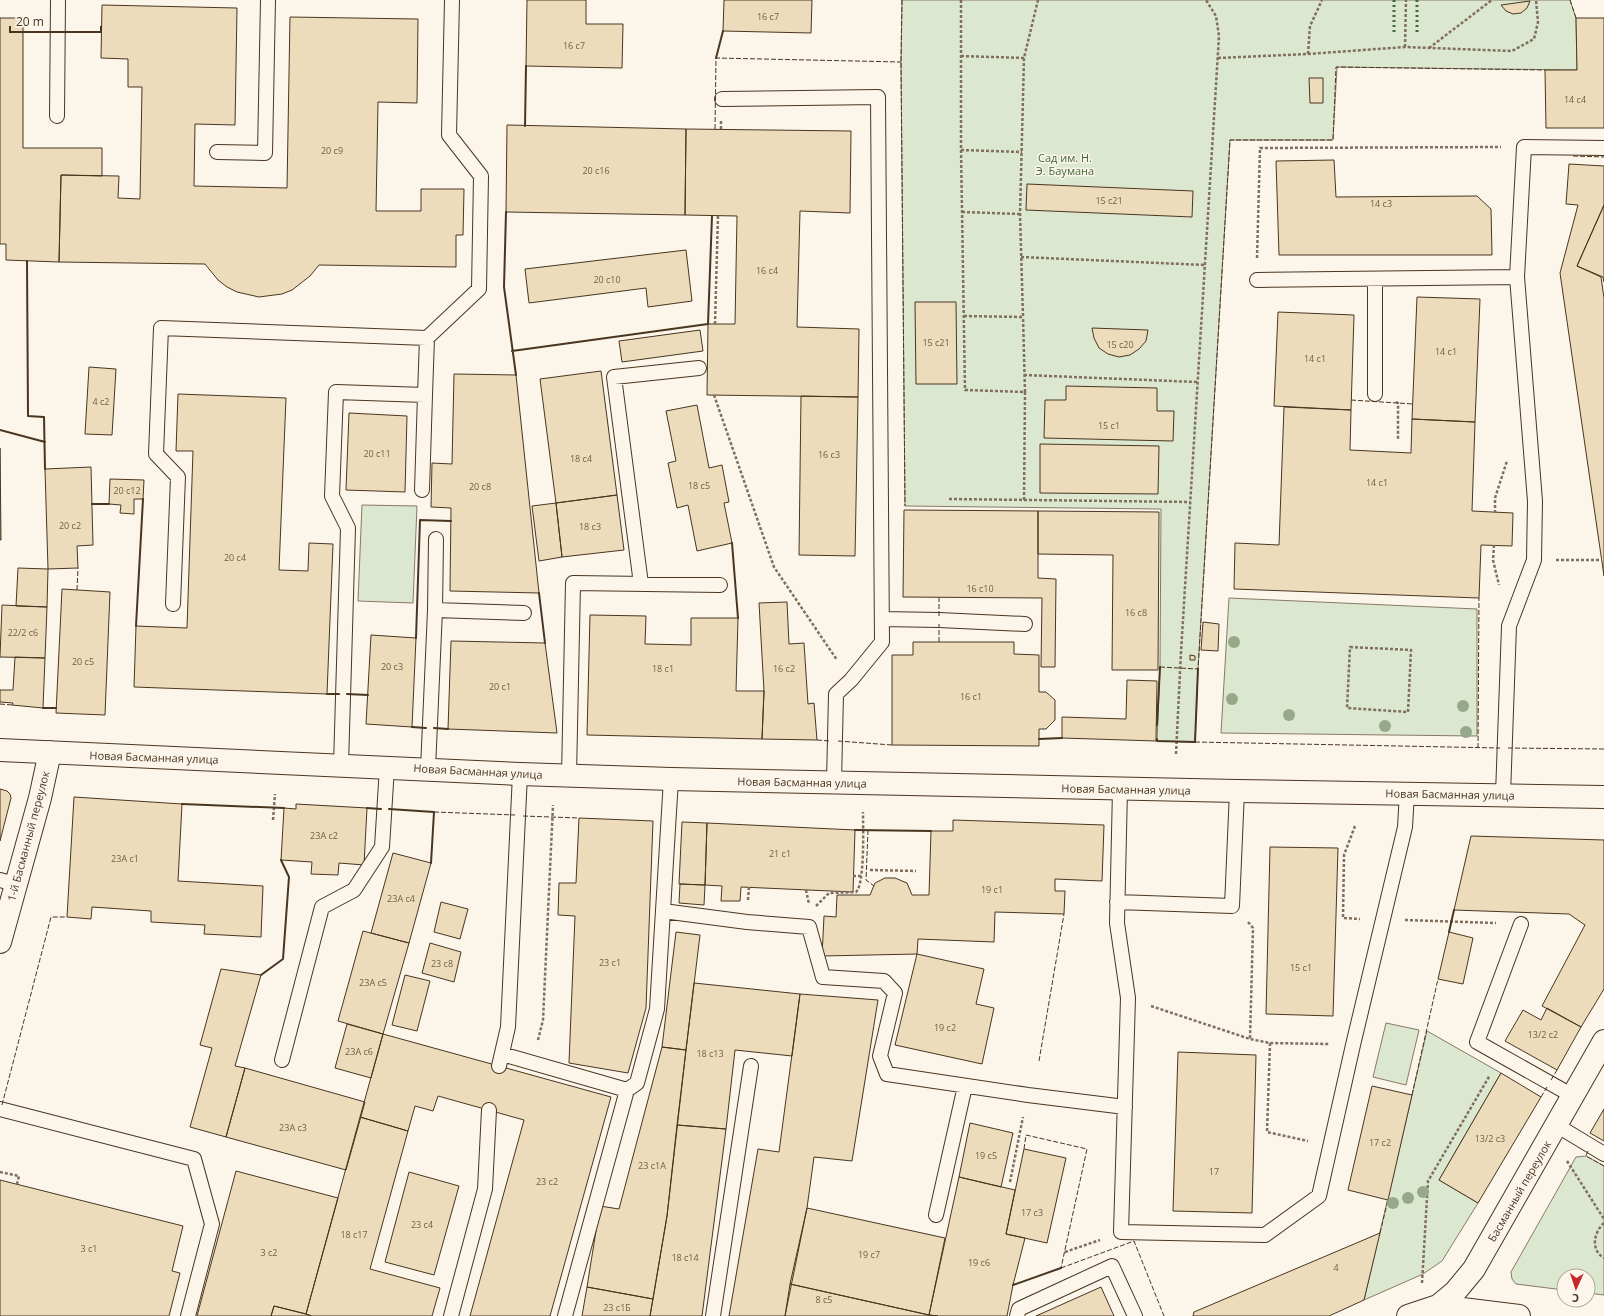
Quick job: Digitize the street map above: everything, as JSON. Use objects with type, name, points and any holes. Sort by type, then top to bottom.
[{"type":"main road","name":"Новая Басманная улица","points":[[0,750],[520,774],[671,779],[1120,789],[1604,797]]},
{"type":"main road","name":"1-й Басманный переулок","points":[[0,942],[8,882],[40,798],[50,752]]},
{"type":"main road","name":"Басманный переулок","points":[[1408,1316],[1438,1306],[1455,1292],[1474,1269],[1604,1041]]},
{"type":"main road","points":[[1438,1306],[1507,1315]]},
{"type":"lane","points":[[57,116],[58,0]]},
{"type":"lane","points":[[217,152],[265,153],[268,0]]},
{"type":"lane","points":[[173,604],[178,477],[156,454],[161,328],[427,338],[479,289],[481,176],[450,135],[452,0]]},
{"type":"lane","points":[[722,100],[878,97],[882,642],[851,680],[836,694],[834,782]]},
{"type":"lane","points":[[1503,795],[1509,626],[1534,560],[1535,501],[1517,277],[1524,147],[1604,148]]},
{"type":"lane","points":[[1257,280],[1517,277]]},
{"type":"lane","points":[[1375,279],[1375,394]]},
{"type":"lane","points":[[422,490],[427,338]]},
{"type":"lane","points":[[641,584],[614,377],[699,368]]},
{"type":"lane","points":[[341,765],[348,528],[332,496],[336,392],[426,395]]},
{"type":"lane","points":[[428,769],[435,610],[436,539]]},
{"type":"lane","points":[[569,776],[573,583],[720,585]]},
{"type":"lane","points":[[435,610],[524,613]]},
{"type":"lane","points":[[882,619],[1026,624]]},
{"type":"lane","points":[[282,1060],[322,907],[354,890],[382,847],[386,767]]},
{"type":"lane","points":[[520,774],[508,1027],[501,1060],[531,1063],[627,1090]]},
{"type":"lane","points":[[565,1316],[627,1090],[637,1083],[657,1009],[671,779]]},
{"type":"lane","points":[[1120,789],[1117,923],[1128,998],[1121,1232],[1265,1235],[1319,1196],[1353,1045],[1405,828],[1406,794]]},
{"type":"lane","points":[[1117,902],[1232,906],[1236,791]]},
{"type":"lane","points":[[663,911],[747,922],[809,927],[823,977],[884,981],[895,993],[880,1056],[887,1074],[1028,1095],[1125,1107]]},
{"type":"lane","points":[[1521,924],[1477,1042],[1573,1096]]},
{"type":"lane","points":[[713,1316],[751,1066]]},
{"type":"lane","points":[[936,1215],[965,1086]]},
{"type":"lane","points":[[0,1109],[194,1160],[212,1224],[188,1316]]},
{"type":"lane","points":[[451,1316],[486,1189],[489,1110]]},
{"type":"lane","points":[[1556,1125],[1604,1154]]},
{"type":"lane","points":[[1018,1316],[1019,1309],[1112,1266],[1135,1316]]},
{"type":"path","points":[[961,0],[961,150],[965,390],[1025,392]]},
{"type":"path","points":[[1024,500],[1025,392],[1020,214],[1024,58],[1038,0]]},
{"type":"path","points":[[1176,754],[1197,382],[1219,36],[1216,16],[1206,0]]},
{"type":"path","points":[[1308,54],[1310,26],[1322,0]]},
{"type":"path","points":[[1405,47],[1406,0]]},
{"type":"path","points":[[1429,48],[1492,0]]},
{"type":"path","points":[[1218,58],[1308,54],[1405,47],[1512,51],[1534,39],[1538,22],[1536,0]]},
{"type":"path","points":[[962,56],[1024,58]]},
{"type":"path","points":[[1257,280],[1260,148],[1524,147]]},
{"type":"path","points":[[961,150],[1022,152]]},
{"type":"path","points":[[962,212],[1020,214]]},
{"type":"path","points":[[715,324],[718,215]]},
{"type":"path","points":[[1021,257],[1205,265]]},
{"type":"path","points":[[964,316],[1023,317]]},
{"type":"path","points":[[1024,375],[1197,382]]},
{"type":"path","points":[[1375,394],[1398,403],[1398,440]]},
{"type":"path","points":[[714,395],[774,567],[851,680]]},
{"type":"path","points":[[949,499],[1190,502]]},
{"type":"path","points":[[1534,560],[1602,560]]},
{"type":"path","points":[[1350,647],[1411,650],[1408,712],[1347,708],[1350,647]]},
{"type":"path","points":[[273,820],[275,794]]},
{"type":"path","points":[[531,1063],[543,1020],[553,805]]},
{"type":"path","points":[[806,890],[810,911],[829,894],[856,892],[860,889],[862,876],[863,812]]},
{"type":"path","points":[[870,870],[916,871]]},
{"type":"path","points":[[853,876],[862,876]]},
{"type":"path","points":[[1232,906],[1253,928],[1250,1039]]},
{"type":"path","points":[[1128,998],[1250,1039],[1270,1043],[1353,1045]]},
{"type":"path","points":[[1270,1043],[1267,1132],[1330,1146]]},
{"type":"path","points":[[1422,1285],[1428,1181],[1501,1056]]},
{"type":"path","points":[[1010,1182],[1028,1095]]},
{"type":"path","points":[[1565,1159],[1604,1219]]},
{"type":"path","points":[[0,1172],[19,1176],[18,1184]]},
{"type":"path","points":[[1604,1223],[1598,1228],[1595,1238],[1596,1248],[1604,1258]]},
{"type":"path","points":[[1065,1252],[1121,1232]]},
{"type":"green space","name":"Сад им. Н. Э. Баумана","points":[[902,0],[1570,0],[1576,18],[1577,70],[1337,67],[1333,140],[1230,140],[1198,669],[1195,742],[1157,741],[1160,667],[1161,509],[905,506],[901,62]]},
{"type":"green space","points":[[362,505],[417,506],[413,603],[358,601]]},
{"type":"green space","points":[[1229,598],[1477,609],[1477,736],[1221,733]]},
{"type":"green space","points":[[1386,1023],[1419,1030],[1406,1085],[1373,1077]]},
{"type":"green space","points":[[1427,1031],[1501,1073],[1439,1180],[1478,1203],[1442,1261],[1423,1274],[1364,1300]]},
{"type":"green space","points":[[1586,1156],[1604,1166],[1604,1295],[1596,1294],[1596,1268],[1556,1268],[1556,1289],[1516,1284],[1512,1279],[1511,1272],[1576,1157]]},
{"type":"building","points":[[527,0],[586,0],[586,24],[623,24],[622,68],[526,66]]},
{"type":"building","points":[[724,0],[812,0],[811,33],[723,31]]},
{"type":"building","points":[[1530,1],[1527,8],[1521,13],[1513,14],[1506,11],[1501,5]]},
{"type":"building","points":[[102,5],[237,8],[235,125],[195,124],[194,186],[287,188],[290,17],[418,19],[417,103],[378,102],[376,211],[421,211],[421,189],[464,189],[463,235],[456,235],[456,267],[319,265],[310,276],[292,290],[282,294],[259,297],[237,292],[227,287],[218,280],[205,264],[59,262],[61,175],[119,176],[118,198],[140,199],[142,87],[128,87],[128,59],[101,58]]},
{"type":"building","points":[[0,18],[23,18],[23,148],[102,148],[102,176],[61,175],[59,262],[6,260],[6,244],[0,244]]},
{"type":"building","points":[[1576,18],[1604,18],[1604,128],[1546,128],[1545,70],[1577,70]]},
{"type":"building","points":[[1309,78],[1323,78],[1323,103],[1310,103]]},
{"type":"building","points":[[507,125],[686,129],[685,215],[506,212]]},
{"type":"building","points":[[686,129],[851,131],[850,213],[800,211],[797,327],[859,329],[858,397],[707,395],[708,324],[735,324],[737,216],[685,215]]},
{"type":"building","points":[[1334,160],[1336,197],[1477,196],[1491,209],[1492,255],[1279,255],[1276,161]]},
{"type":"building","points":[[1569,164],[1604,166],[1604,205],[1577,266],[1601,277],[1604,298],[1604,576],[1560,273],[1578,205],[1566,204]]},
{"type":"building","points":[[1027,184],[1193,191],[1192,217],[1026,210]]},
{"type":"building","points":[[1604,205],[1604,282],[1603,277],[1577,266]]},
{"type":"building","points":[[686,250],[692,301],[648,307],[646,288],[529,303],[525,269]]},
{"type":"building","points":[[1417,297],[1480,299],[1475,422],[1412,419]]},
{"type":"building","points":[[915,302],[956,302],[957,384],[916,384]]},
{"type":"building","points":[[1278,312],[1354,315],[1351,410],[1274,406]]},
{"type":"building","points":[[1092,328],[1148,330],[1146,341],[1139,349],[1130,355],[1119,357],[1108,354],[1099,348],[1094,338]]},
{"type":"building","points":[[700,330],[703,351],[622,362],[619,341]]},
{"type":"building","points":[[89,367],[116,369],[112,435],[85,434]]},
{"type":"building","points":[[601,371],[617,495],[556,503],[540,379]]},
{"type":"building","points":[[454,374],[516,375],[539,593],[450,591],[451,508],[431,507],[432,463],[452,464]]},
{"type":"building","points":[[1066,386],[1157,388],[1157,411],[1174,411],[1173,441],[1044,438],[1045,400],[1066,400]]},
{"type":"building","points":[[178,394],[286,398],[279,570],[308,571],[309,543],[333,544],[327,694],[134,687],[136,626],[187,628],[193,451],[176,451]]},
{"type":"building","points":[[801,396],[858,397],[855,556],[799,555]]},
{"type":"building","points":[[697,405],[709,468],[722,465],[729,502],[724,503],[732,543],[697,551],[688,505],[677,508],[668,463],[676,461],[666,411]]},
{"type":"building","points":[[1284,407],[1351,410],[1350,450],[1411,453],[1412,419],[1475,422],[1472,511],[1513,513],[1512,546],[1481,545],[1479,598],[1234,589],[1235,543],[1279,545]]},
{"type":"building","points":[[349,413],[407,416],[405,492],[346,490]]},
{"type":"building","points":[[1040,444],[1159,446],[1158,494],[1040,493]]},
{"type":"building","points":[[0,448],[1,540],[0,540]]},
{"type":"building","points":[[91,467],[93,545],[77,546],[78,568],[48,569],[45,469]]},
{"type":"building","points":[[110,479],[144,480],[143,499],[134,499],[134,514],[120,513],[121,505],[109,504]]},
{"type":"building","points":[[617,495],[624,550],[562,557],[556,503]]},
{"type":"building","points":[[556,503],[562,557],[539,561],[532,506]]},
{"type":"building","points":[[904,510],[1038,511],[1038,578],[1056,579],[1055,667],[1041,667],[1042,598],[903,597]]},
{"type":"building","points":[[1038,511],[1159,512],[1158,670],[1112,670],[1113,555],[1038,554]]},
{"type":"building","points":[[18,568],[48,569],[47,607],[16,606]]},
{"type":"building","points":[[62,589],[110,592],[105,715],[56,713]]},
{"type":"building","points":[[787,602],[789,644],[804,643],[808,704],[814,703],[817,740],[762,739],[764,691],[759,603]]},
{"type":"building","points":[[2,605],[47,607],[45,658],[0,657]]},
{"type":"building","points":[[590,615],[646,616],[645,644],[691,645],[691,618],[738,618],[736,691],[764,691],[762,739],[587,735]]},
{"type":"building","points":[[1203,622],[1219,624],[1218,651],[1201,650]]},
{"type":"building","points":[[371,635],[416,638],[412,727],[366,724]]},
{"type":"building","points":[[451,641],[545,643],[557,733],[448,729]]},
{"type":"building","points":[[913,642],[1014,642],[1014,654],[1039,655],[1039,692],[1046,692],[1055,700],[1055,720],[1046,729],[1039,729],[1039,746],[892,745],[892,655],[913,655]]},
{"type":"building","points":[[1190,655],[1195,656],[1195,660],[1190,660]]},
{"type":"building","points":[[15,657],[45,658],[43,708],[12,705],[13,703],[0,702],[0,690],[13,690]]},
{"type":"building","points":[[1127,680],[1157,681],[1156,741],[1062,738],[1062,717],[1126,719]]},
{"type":"building","points":[[0,789],[7,791],[11,798],[0,841]]},
{"type":"building","points":[[74,797],[182,804],[178,881],[263,886],[261,937],[204,934],[205,925],[151,922],[151,911],[92,907],[91,919],[67,917]]},
{"type":"building","points":[[296,804],[367,808],[364,865],[339,863],[338,875],[311,874],[312,862],[281,860],[284,808],[296,809]]},
{"type":"building","points":[[579,818],[653,821],[646,1008],[628,1073],[569,1063],[575,916],[558,915],[559,883],[576,883]]},
{"type":"building","points":[[953,820],[1104,825],[1102,881],[1055,879],[1055,891],[1065,891],[1064,914],[995,912],[994,942],[918,939],[917,954],[822,956],[824,916],[836,917],[837,895],[870,895],[875,883],[885,878],[895,878],[907,883],[912,895],[929,895],[931,831],[953,831]]},
{"type":"building","points":[[682,822],[707,823],[705,885],[679,884]]},
{"type":"building","points":[[707,823],[855,830],[853,892],[741,887],[740,901],[721,901],[722,886],[705,885]]},
{"type":"building","points":[[1471,836],[1604,840],[1604,989],[1581,1027],[1542,1006],[1585,925],[1569,914],[1454,910]]},
{"type":"building","points":[[1270,847],[1338,848],[1333,1016],[1266,1014]]},
{"type":"building","points":[[393,853],[431,863],[409,943],[371,933]]},
{"type":"building","points":[[680,884],[705,885],[704,905],[679,903]]},
{"type":"building","points":[[441,902],[468,909],[460,939],[434,932]]},
{"type":"building","points":[[363,931],[409,943],[383,1034],[338,1021]]},
{"type":"building","points":[[676,932],[700,935],[686,1050],[662,1047]]},
{"type":"building","points":[[1449,932],[1473,938],[1463,984],[1438,979]]},
{"type":"building","points":[[430,943],[461,952],[454,982],[422,973]]},
{"type":"building","points":[[917,954],[984,969],[976,1004],[994,1008],[982,1064],[895,1045]]},
{"type":"building","points":[[221,969],[261,975],[235,1066],[245,1068],[226,1137],[190,1127],[212,1048],[200,1045]]},
{"type":"building","points":[[405,975],[430,981],[417,1031],[392,1025]]},
{"type":"building","points":[[694,983],[800,994],[792,1056],[735,1050],[726,1129],[677,1125]]},
{"type":"building","points":[[800,994],[878,1000],[852,1161],[814,1157],[807,1208],[785,1316],[729,1316],[758,1149],[779,1152]]},
{"type":"building","points":[[1547,1008],[1581,1027],[1557,1070],[1505,1041],[1523,1010],[1541,1020]]},
{"type":"building","points":[[347,1024],[383,1034],[371,1078],[335,1068]]},
{"type":"building","points":[[383,1034],[611,1097],[550,1316],[470,1316],[524,1120],[438,1096],[433,1111],[415,1106],[408,1131],[360,1117]]},
{"type":"building","points":[[662,1047],[686,1050],[667,1216],[653,1299],[587,1287],[600,1206],[619,1209]]},
{"type":"building","points":[[1178,1052],[1256,1055],[1252,1213],[1173,1211]]},
{"type":"building","points":[[245,1068],[365,1102],[346,1170],[226,1137]]},
{"type":"building","points":[[1501,1073],[1541,1097],[1478,1203],[1439,1180]]},
{"type":"building","points":[[1372,1086],[1412,1095],[1388,1200],[1348,1190]]},
{"type":"building","points":[[1604,1109],[1604,1141],[1590,1133]]},
{"type":"building","points":[[360,1117],[408,1131],[370,1269],[440,1288],[432,1316],[312,1316],[306,1314]]},
{"type":"building","points":[[970,1123],[1013,1133],[1001,1187],[959,1177]]},
{"type":"building","points":[[677,1125],[726,1129],[702,1316],[650,1316],[667,1216]]},
{"type":"building","points":[[1024,1149],[1066,1158],[1047,1243],[1006,1234]]},
{"type":"building","points":[[236,1171],[338,1198],[306,1314],[274,1306],[271,1316],[197,1316]]},
{"type":"building","points":[[409,1172],[459,1186],[434,1275],[385,1262]]},
{"type":"building","points":[[959,1177],[1015,1190],[1006,1234],[1025,1238],[1007,1316],[929,1315]]},
{"type":"building","points":[[0,1180],[183,1226],[172,1271],[180,1273],[169,1316],[0,1316]]},
{"type":"building","points":[[807,1208],[945,1238],[929,1315],[790,1284]]},
{"type":"building","points":[[1380,1233],[1364,1300],[1329,1316],[1193,1316],[1194,1312]]},
{"type":"building","points":[[790,1284],[929,1315],[938,1316],[785,1316]]},
{"type":"building","points":[[587,1287],[653,1299],[650,1316],[582,1316]]},
{"type":"building","points":[[1101,1287],[1114,1316],[1036,1316]]},
{"type":"building","points":[[274,1306],[306,1314],[311,1316],[271,1316]]},
{"type":"hedge","points":[[1394,0],[1394,32]]},
{"type":"hedge","points":[[1417,0],[1417,32]]},
{"type":"fence","points":[[902,0],[901,62],[905,506]]},
{"type":"fence","points":[[1570,0],[1576,18]]},
{"type":"fence","points":[[715,129],[716,58],[901,62]]},
{"type":"fence","points":[[1160,667],[1198,669],[1230,140],[1333,140],[1336,67],[1545,70]]},
{"type":"fence","points":[[1573,156],[1604,157]]},
{"type":"fence","points":[[1351,400],[1413,404]]},
{"type":"fence","points":[[77,590],[78,568]]},
{"type":"fence","points":[[939,597],[939,616]]},
{"type":"fence","points":[[1478,748],[1479,598]]},
{"type":"fence","points":[[939,624],[939,642]]},
{"type":"fence","points":[[0,704],[12,705]]},
{"type":"fence","points":[[817,740],[830,741]]},
{"type":"fence","points":[[838,741],[892,745]]},
{"type":"fence","points":[[1195,742],[1500,748]]},
{"type":"fence","points":[[1508,748],[1604,749]]},
{"type":"fence","points":[[434,812],[515,815]]},
{"type":"fence","points":[[523,816],[579,818]]},
{"type":"fence","points":[[868,830],[866,880],[874,886]]},
{"type":"fence","points":[[1039,1061],[1064,914]]},
{"type":"fence","points":[[2,1105],[51,917],[67,917]]},
{"type":"fence","points":[[1412,1095],[1438,979]]},
{"type":"fence","points":[[1551,1080],[1557,1070]]},
{"type":"fence","points":[[1541,1097],[1547,1087]]},
{"type":"fence","points":[[1024,1149],[1026,1135],[1087,1149],[1061,1268]]},
{"type":"fence","points":[[1588,1151],[1586,1156],[1604,1166]]},
{"type":"fence","points":[[1380,1233],[1388,1200]]},
{"type":"fence","points":[[1061,1268],[1134,1241],[1164,1316]]},
{"type":"wall","points":[[716,58],[723,31]]},
{"type":"wall","points":[[525,126],[526,66]]},
{"type":"wall","points":[[506,212],[504,287],[516,375]]},
{"type":"wall","points":[[512,351],[708,324],[712,216]]},
{"type":"wall","points":[[27,261],[28,416],[44,417],[45,469]]},
{"type":"wall","points":[[0,430],[45,442]]},
{"type":"wall","points":[[136,626],[143,499]]},
{"type":"wall","points":[[92,504],[109,504]]},
{"type":"wall","points":[[416,638],[420,520],[451,521]]},
{"type":"wall","points":[[732,543],[738,618]]},
{"type":"wall","points":[[539,593],[545,643]]},
{"type":"wall","points":[[1157,725],[1160,667]]},
{"type":"wall","points":[[1157,739],[1157,741],[1195,742],[1198,669]]},
{"type":"wall","points":[[327,694],[339,694]]},
{"type":"wall","points":[[347,694],[368,695]]},
{"type":"wall","points":[[43,708],[56,708]]},
{"type":"wall","points":[[412,727],[426,728]]},
{"type":"wall","points":[[434,728],[448,729]]},
{"type":"wall","points":[[1039,739],[1062,738]]},
{"type":"wall","points":[[182,804],[284,808]]},
{"type":"wall","points":[[367,808],[381,809]]},
{"type":"wall","points":[[389,809],[434,812],[431,863]]},
{"type":"wall","points":[[855,830],[931,831]]},
{"type":"wall","points":[[261,975],[283,959],[289,877],[281,860]]},
{"type":"wall","points":[[1449,932],[1454,910]]},
{"type":"wall","points":[[1013,1285],[1061,1268]]}]
